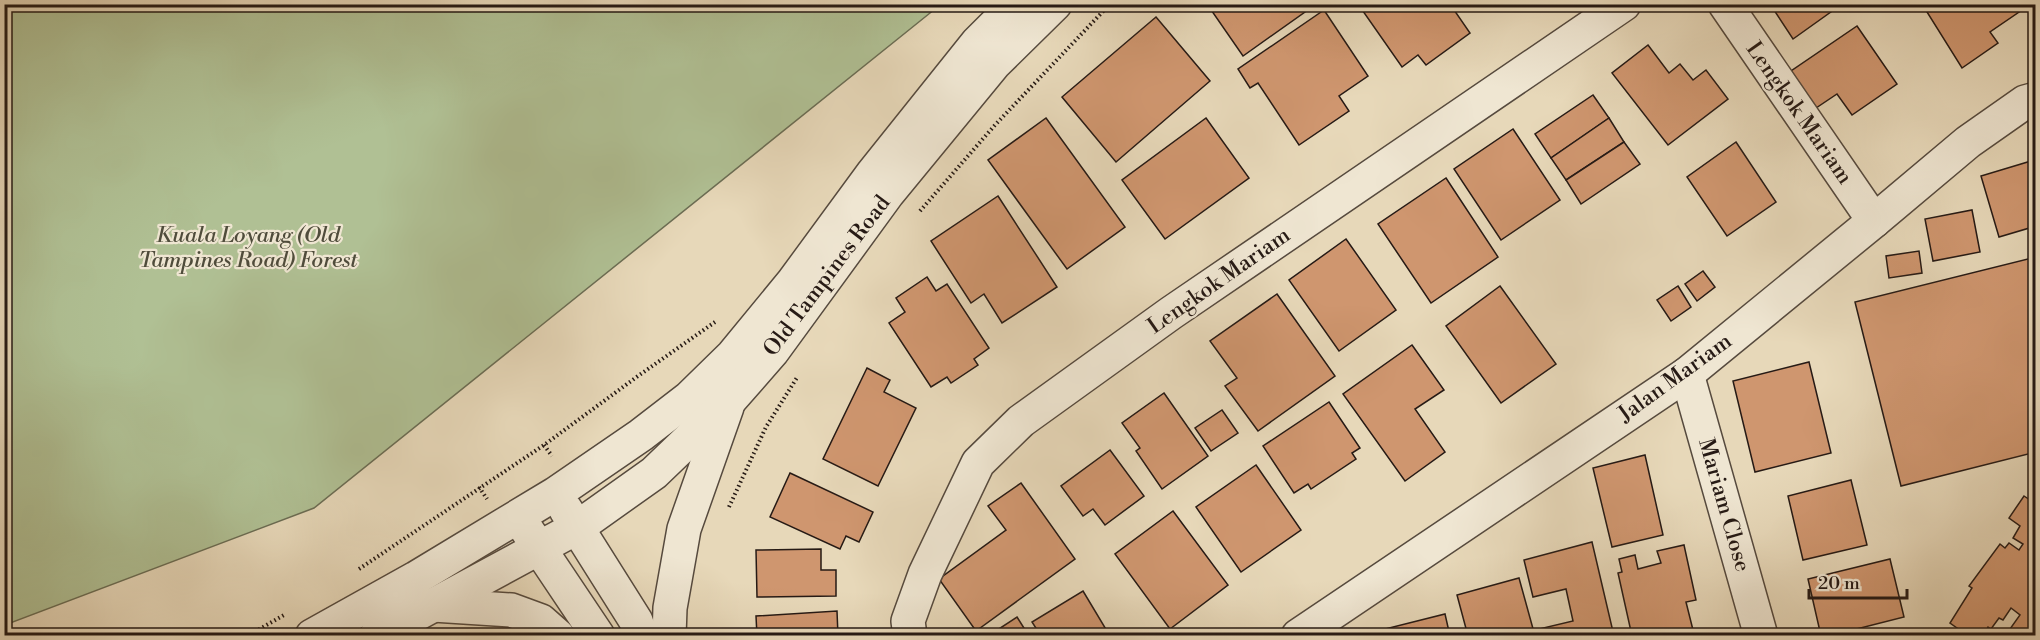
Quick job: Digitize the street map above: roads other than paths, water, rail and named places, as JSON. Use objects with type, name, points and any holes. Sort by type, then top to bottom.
[{"type":"street","name":"Old Tampines Road","points":[[312,636],[416,578],[555,494],[641,435],[689,398],[733,355],[793,282],[873,172],[977,43],[1016,4]]},
{"type":"street","name":"Old Tampines Road","points":[[376,636],[578,526],[654,473],[730,400],[772,352],[888,193],[994,64],[1055,4]]},
{"type":"street","name":"Lengkok Mariam","points":[[910,636],[908,621],[925,574],[978,463],[1021,421],[1171,313],[1624,4]]},
{"type":"street","name":"Lengkok Mariam","points":[[1725,4],[1874,221]]},
{"type":"street","name":"Jalan Mariam","points":[[1298,636],[1687,374],[1968,142],[2025,102],[2036,99]]},
{"type":"street","name":"Mariam Close","points":[[1687,374],[1761,636]]},
{"type":"street","points":[[669,636],[670,608],[684,529],[730,400]]},
{"type":"street","points":[[555,494],[578,526],[636,621],[641,636]]},
{"type":"street","points":[[517,516],[598,636]]},
{"type":"street","points":[[433,605],[511,610],[541,621],[558,636]]},
{"type":"park label","name":"Kuala Loyang (Old Tampines Road) Forest","points":[[248,248]]}]
